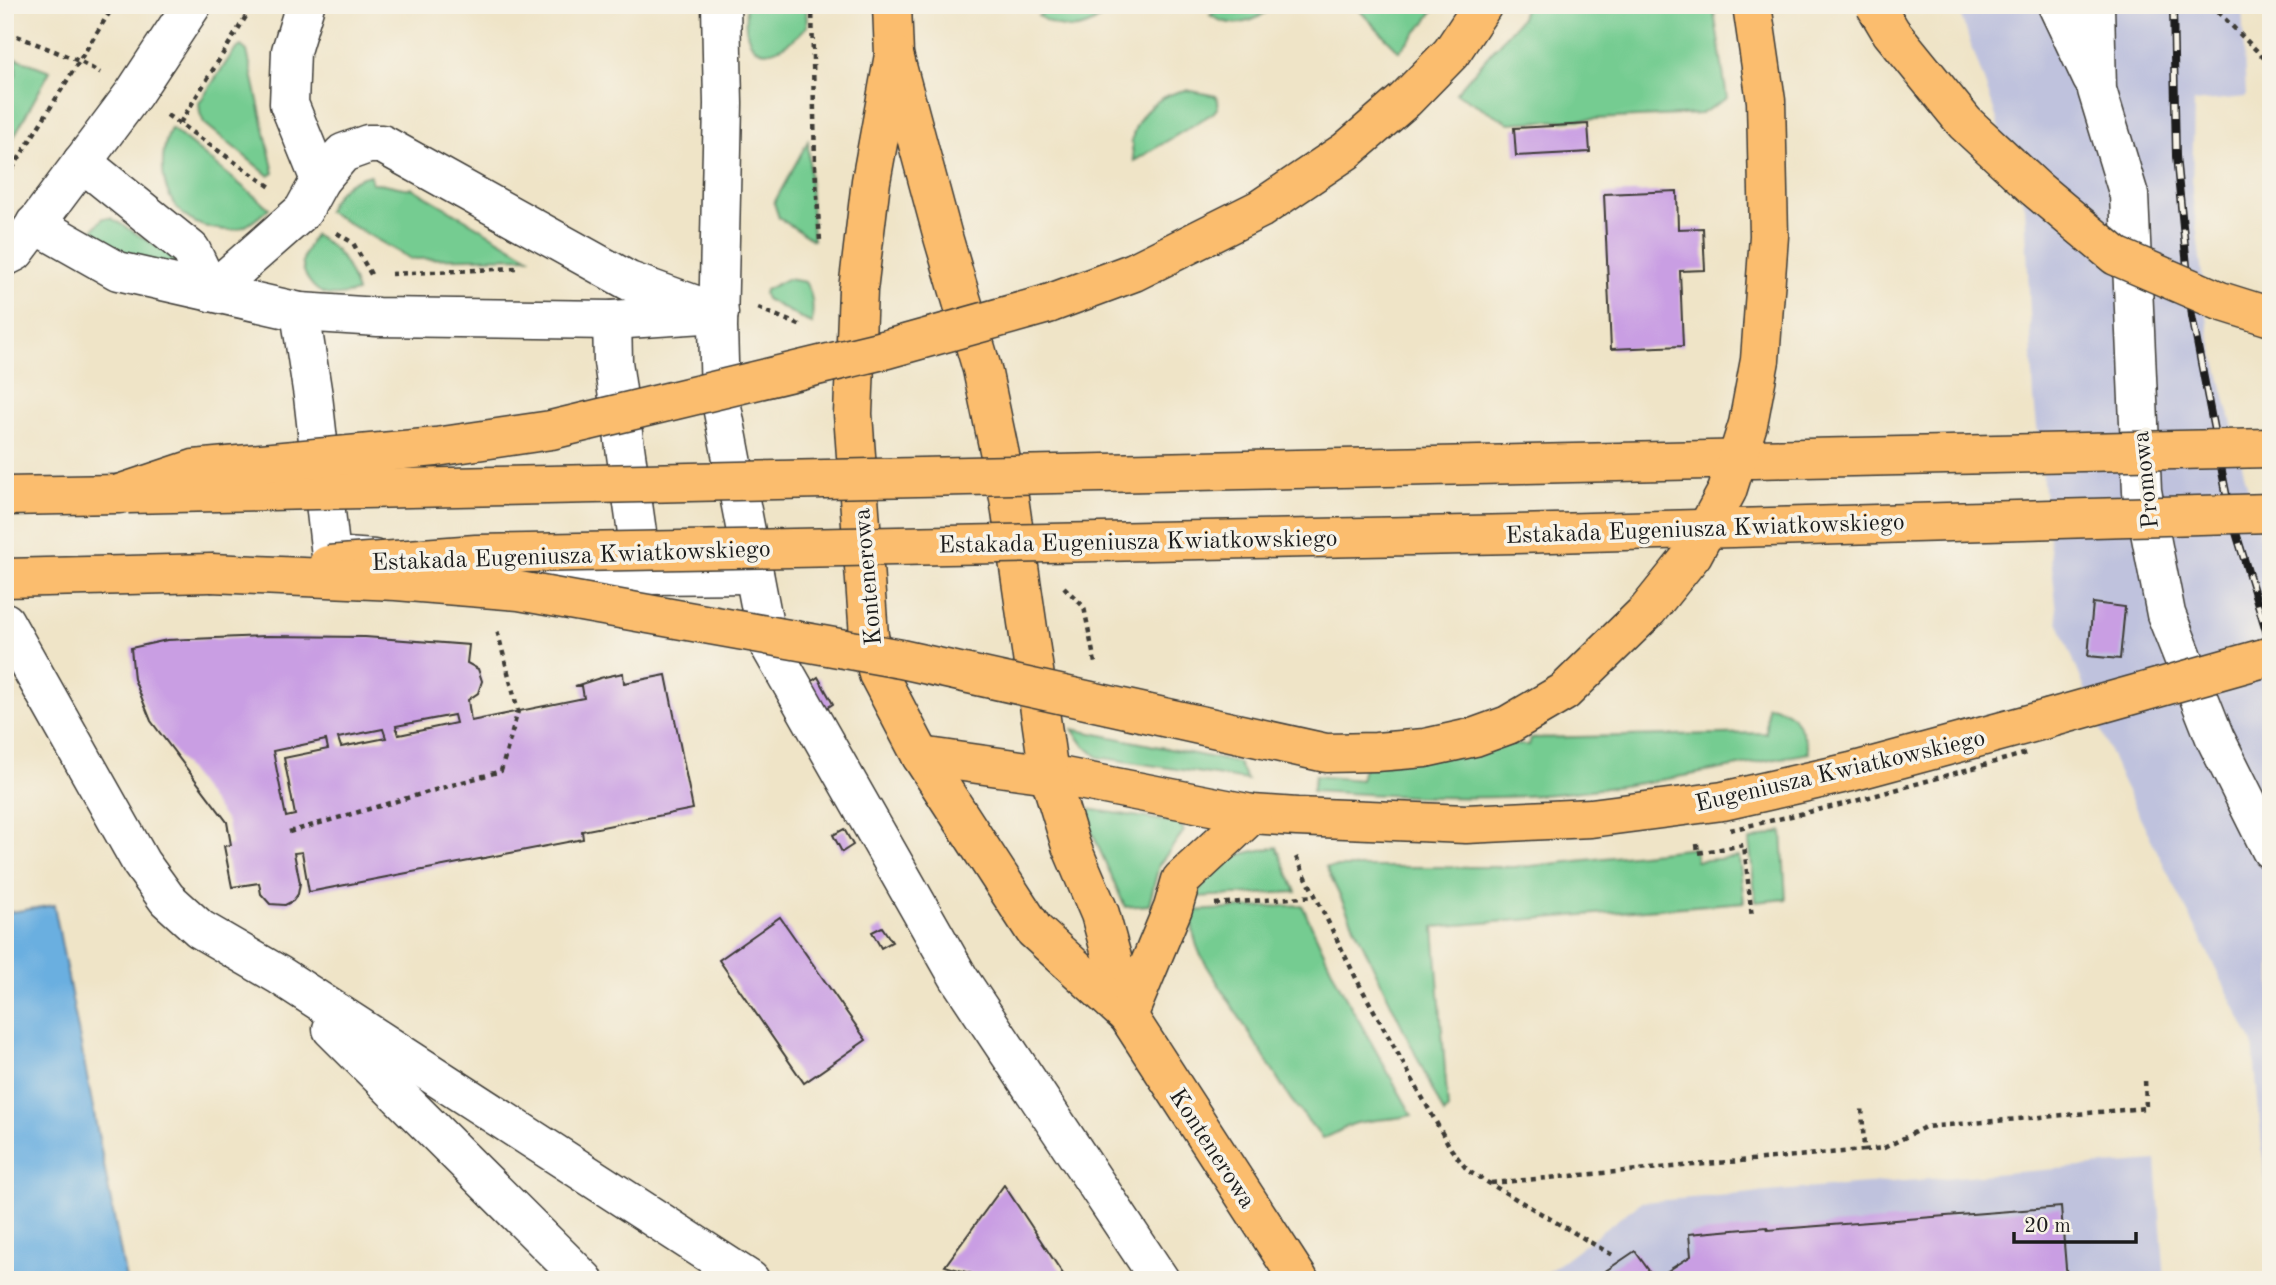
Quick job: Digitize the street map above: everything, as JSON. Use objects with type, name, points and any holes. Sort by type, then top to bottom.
[{"type":"main road","name":"Kontenerowa","points":[[892,5],[894,55],[871,181],[858,290],[853,414],[869,636],[878,674],[921,756],[1034,930],[1128,1016],[1299,1280]]},
{"type":"main road","points":[[119,495],[194,469],[436,447],[551,430],[887,349],[1048,304],[1134,272],[1260,209],[1346,151],[1405,100],[1451,53],[1483,5]]},
{"type":"main road","points":[[211,573],[396,580],[519,591],[901,659],[1325,752],[1426,748],[1475,737],[1508,725],[1564,692],[1648,610],[1693,554],[1727,491],[1748,424],[1760,360],[1769,236],[1766,101],[1752,5]]},
{"type":"main road","points":[[1875,5],[1891,32],[1965,123],[2036,189],[2116,256],[2220,301],[2271,317]]},
{"type":"main road","name":"Kontenerowa","points":[[894,55],[985,382],[1009,498],[1048,774],[1071,846],[1100,914],[1128,1016]]},
{"type":"main road","points":[[5,496],[2271,448]]},
{"type":"main road","name":"Estakada Eugeniusza Kwiatkowskiego","points":[[5,578],[211,573],[476,554],[1502,534],[2271,513]]},
{"type":"main road","points":[[2042,735],[2271,656]]},
{"type":"main road","name":"Eugeniusza Kwiatkowskiego","points":[[921,756],[1048,774],[1252,814],[1466,824],[1591,818],[1726,816],[1851,772],[2042,735]]},
{"type":"main road","points":[[1128,1016],[1174,908],[1181,880],[1252,814]]},
{"type":"street","points":[[5,257],[15,251],[134,93],[192,5]]},
{"type":"street","points":[[305,5],[291,51],[289,104],[320,180]]},
{"type":"street","points":[[721,5],[723,104],[720,396],[767,641],[959,978],[1160,1280]]},
{"type":"street","name":"Promowa","points":[[2057,5],[2097,90],[2129,195],[2142,491],[2166,614],[2215,738],[2271,850]]},
{"type":"street","name":"Promowa","points":[[2095,5],[2097,90]]},
{"type":"street","points":[[211,292],[303,211],[320,180],[343,153],[368,144],[382,144],[629,281],[719,313]]},
{"type":"street","points":[[82,162],[191,250],[211,292]]},
{"type":"street","points":[[35,224],[118,271],[300,312],[377,317],[612,320],[719,313]]},
{"type":"street","points":[[300,312],[313,396],[331,555],[504,570],[643,575],[754,574]]},
{"type":"street","points":[[612,320],[612,362],[643,575]]},
{"type":"street","points":[[5,622],[141,863],[167,899],[200,929],[279,975],[750,1280]]},
{"type":"street","points":[[279,975],[584,1280]]},
{"type":"path","points":[[7,173],[114,5]]},
{"type":"path","points":[[180,123],[253,5]]},
{"type":"path","points":[[2211,5],[2271,65]]},
{"type":"path","points":[[17,36],[79,61]]},
{"type":"path","points":[[372,275],[531,267]]},
{"type":"path","points":[[289,832],[501,771],[518,711]]},
{"type":"path","points":[[1726,816],[1848,803],[2042,735]]},
{"type":"path","points":[[1698,853],[1744,845],[1752,918]]},
{"type":"path","points":[[1296,857],[1358,982],[1451,1149],[1468,1171],[1614,1256]]},
{"type":"path","points":[[1490,1183],[1864,1150],[1884,1147],[1925,1127],[2146,1108],[2145,1078]]},
{"type":"path","points":[[1861,1106],[1864,1150]]},
{"type":"shaded area","points":[[1957,5],[2242,5],[2246,97],[2194,102],[2192,192],[2209,333],[2271,580],[2271,1251],[2253,1043],[2118,773],[2058,621],[2034,399],[2025,207]]},
{"type":"shaded area","points":[[2156,1161],[2165,1280],[1537,1280],[1641,1202]]},
{"type":"green space","points":[[746,5],[806,5],[807,26],[782,47],[764,52],[756,49],[750,41],[746,28]]},
{"type":"green space","points":[[1055,5],[1114,5],[1088,25],[1069,28],[1038,16]]},
{"type":"green space","points":[[1226,5],[1274,5],[1260,16],[1244,22],[1226,22],[1210,15]]},
{"type":"green space","points":[[1354,5],[1437,5],[1425,23],[1399,51]]},
{"type":"green space","points":[[1525,5],[1713,5],[1727,98],[1701,114],[1509,123],[1456,93],[1521,18]]},
{"type":"green space","points":[[241,46],[247,51],[274,173],[269,176],[204,123],[200,113],[199,103],[234,51]]},
{"type":"green space","points":[[16,58],[50,71],[5,153],[5,76],[16,75]]},
{"type":"green space","points":[[1186,90],[1216,96],[1218,107],[1213,113],[1134,161],[1132,139],[1139,121],[1159,100]]},
{"type":"green space","points":[[171,128],[269,208],[250,223],[232,230],[211,228],[182,214],[173,202],[163,174],[163,159]]},
{"type":"green space","points":[[808,141],[813,240],[779,218],[774,203]]},
{"type":"green space","points":[[370,175],[372,183],[412,188],[529,257],[411,259],[327,211],[344,187]]},
{"type":"green space","points":[[103,218],[111,218],[171,255],[177,261],[178,269],[172,270],[95,243],[92,231]]},
{"type":"green space","points":[[314,235],[330,245],[342,259],[357,292],[324,294],[309,281],[303,260]]},
{"type":"green space","points":[[787,279],[805,282],[808,287],[812,302],[812,324],[766,299],[765,290]]},
{"type":"green space","points":[[1767,706],[1791,715],[1804,735],[1809,753],[1632,785],[1540,795],[1442,797],[1312,791],[1315,776],[1361,780],[1364,767],[1507,745],[1529,745],[1531,738],[1766,733]]},
{"type":"green space","points":[[1072,729],[1238,763],[1247,780],[1098,757],[1083,744]]},
{"type":"green space","points":[[1088,809],[1179,823],[1184,831],[1159,865],[1149,905],[1125,907],[1087,821]]},
{"type":"green space","points":[[1782,831],[1786,899],[1756,902],[1749,841]]},
{"type":"green space","points":[[1277,847],[1296,892],[1195,897],[1213,872],[1228,859]]},
{"type":"green space","points":[[1695,848],[1696,861],[1739,857],[1744,902],[1434,927],[1448,1109],[1444,1114],[1326,867],[1522,867]]},
{"type":"green space","points":[[1302,905],[1340,987],[1412,1115],[1357,1123],[1322,1138],[1291,1100],[1196,945],[1192,911]]},
{"type":"water","points":[[54,905],[126,1280],[5,1280],[5,913]]},
{"type":"building","points":[[1588,124],[1590,152],[1516,156],[1514,128]]},
{"type":"building","points":[[1677,191],[1678,229],[1703,228],[1705,270],[1680,271],[1683,346],[1611,349],[1604,194]]},
{"type":"building","points":[[2093,603],[2125,607],[2120,659],[2088,656]]},
{"type":"building","points":[[267,636],[365,637],[469,645],[467,663],[478,669],[482,681],[478,693],[468,700],[471,721],[584,698],[582,686],[575,686],[600,678],[623,673],[624,683],[666,675],[693,809],[582,831],[583,839],[309,892],[302,852],[294,853],[300,883],[298,894],[293,901],[285,905],[270,904],[261,894],[259,883],[232,887],[224,846],[231,845],[227,822],[151,721],[134,679],[131,648],[167,640]],"holes":[[[454,715],[456,723],[399,735],[396,726]],[[383,729],[386,738],[341,747],[338,738]],[[326,740],[328,749],[284,758],[295,815],[286,817],[273,751]]]},
{"type":"building","points":[[818,677],[833,704],[823,710],[808,684]]},
{"type":"building","points":[[844,829],[853,845],[842,852],[833,835]]},
{"type":"building","points":[[780,917],[866,1040],[804,1083],[719,960]]},
{"type":"building","points":[[882,927],[892,942],[881,948],[872,932]]},
{"type":"building","points":[[1004,1185],[1067,1280],[993,1280],[945,1266]]},
{"type":"building","points":[[2061,1207],[2067,1280],[1609,1280],[1604,1272],[1635,1251],[1655,1279],[1691,1256],[1689,1234]]},
{"type":"railway","points":[[2173,5],[2176,156],[2192,316],[2230,513],[2271,647]]}]
